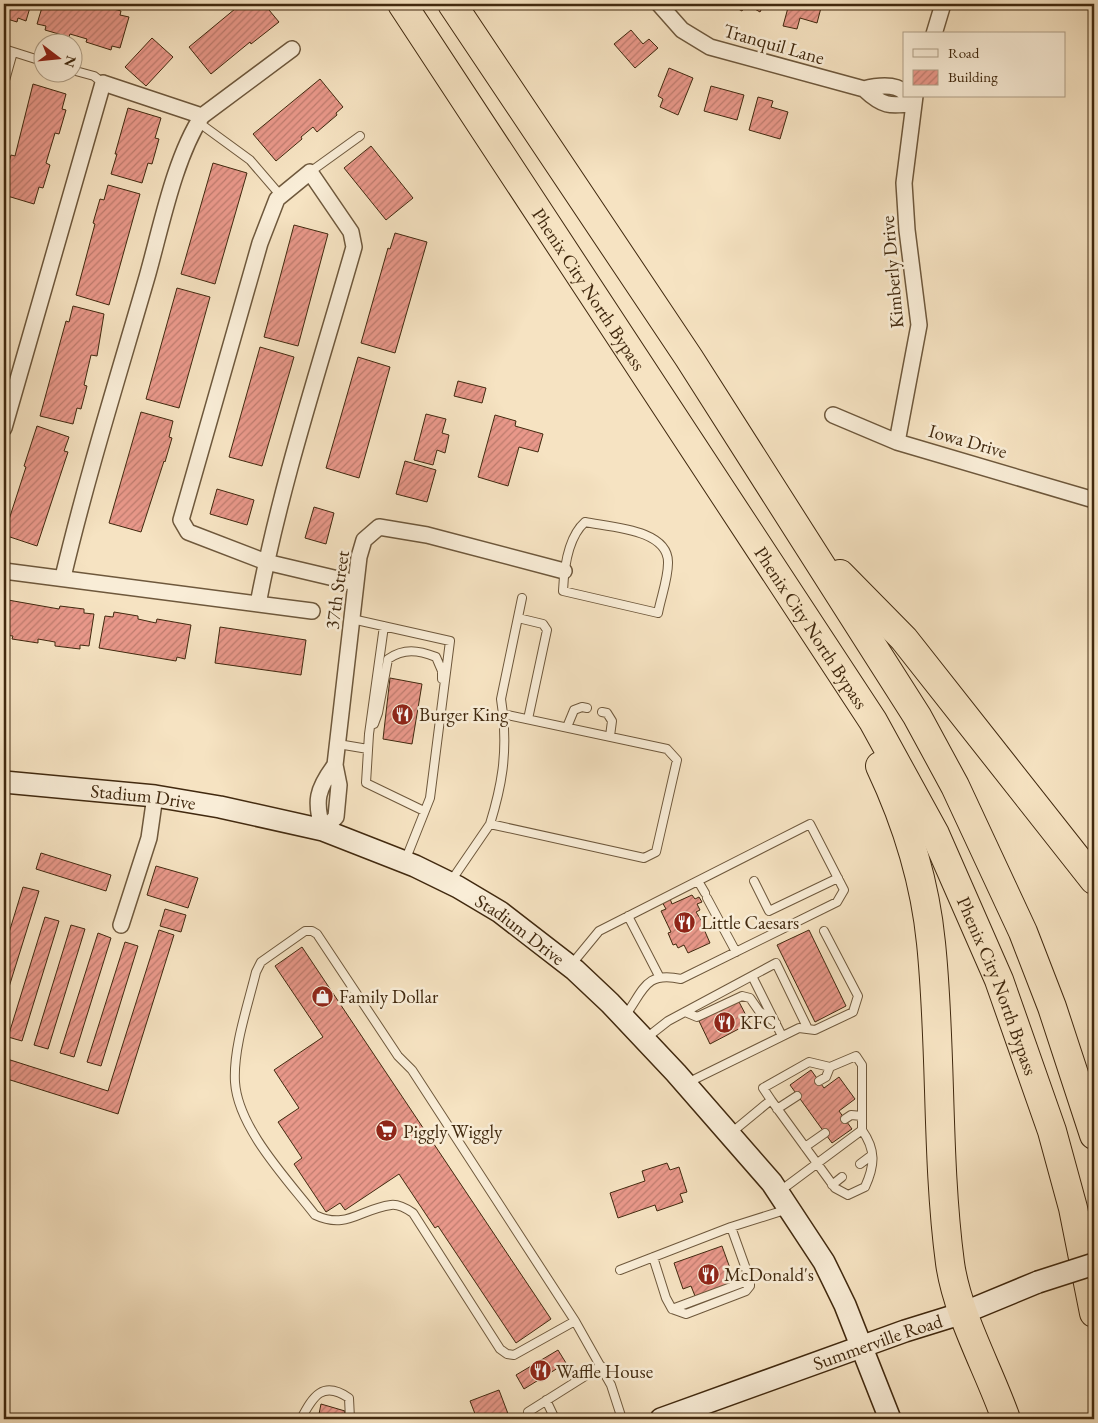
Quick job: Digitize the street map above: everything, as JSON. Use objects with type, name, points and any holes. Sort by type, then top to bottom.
[{"type":"highway","name":"Phenix City North Bypass","points":[[402,4],[873,721],[935,834],[968,906],[1027,1055],[1052,1131],[1073,1208],[1094,1312]]},
{"type":"highway","points":[[452,4],[667,325],[917,716],[959,794],[1023,932],[1052,1007],[1094,1135]]},
{"type":"highway","points":[[799,532],[904,639],[1094,880]]},
{"type":"highway","points":[[798,605],[869,742],[889,786],[916,862],[931,941],[950,1263],[963,1313],[1006,1419]]},
{"type":"street","name":"Tranquil Lane","points":[[659,4],[682,30],[710,47],[864,89],[876,101],[894,106],[908,98]]},
{"type":"street","points":[[935,32],[942,4]]},
{"type":"street","points":[[63,577],[77,516],[171,192],[192,131],[200,119],[292,49]]},
{"type":"street","points":[[4,428],[103,83],[200,119]]},
{"type":"street","name":"Kimberly Drive","points":[[898,442],[919,325],[907,230],[904,183],[910,98]]},
{"type":"street","points":[[258,604],[266,562],[291,462],[354,247],[351,232],[347,225],[310,172],[277,199],[260,243],[181,520],[188,532],[266,562],[355,584]]},
{"type":"street","name":"Iowa Drive","points":[[833,415],[898,442],[1094,500]]},
{"type":"street","name":"37th Street","points":[[324,830],[317,810],[322,782],[335,765],[355,584],[364,540],[379,527],[427,535],[564,571]]},
{"type":"street","points":[[4,571],[63,577],[112,586],[312,611]]},
{"type":"street","name":"Stadium Drive","points":[[4,782],[155,796],[220,806],[324,830],[405,861],[450,883],[500,912],[570,966],[624,1018],[729,1134],[784,1200],[824,1262],[862,1346],[890,1419]]},
{"type":"street","points":[[121,925],[149,838],[155,796]]},
{"type":"street","name":"Summerville Road","points":[[661,1419],[862,1346],[963,1313],[1038,1282],[1094,1264]]},
{"type":"lane","points":[[4,49],[32,58]]},
{"type":"lane","points":[[4,84],[13,52]]},
{"type":"lane","points":[[82,73],[94,76],[103,83]]},
{"type":"lane","points":[[200,119],[250,160],[281,196]]},
{"type":"lane","points":[[310,172],[360,136]]},
{"type":"lane","points":[[585,522],[651,535],[664,547],[668,562],[658,613],[563,591],[564,571],[576,530],[585,522]]},
{"type":"lane","points":[[450,883],[490,824],[504,766],[506,744],[501,699],[522,598]]},
{"type":"lane","points":[[518,618],[543,624],[547,630],[528,719]]},
{"type":"lane","points":[[352,619],[450,642],[430,798],[405,861]]},
{"type":"lane","points":[[384,626],[368,749],[366,783],[424,811]]},
{"type":"lane","points":[[370,734],[378,713],[388,659],[400,651],[421,651],[436,657],[442,671],[441,706]]},
{"type":"lane","points":[[566,727],[574,710],[582,707],[588,708]]},
{"type":"lane","points":[[602,712],[607,713],[612,721],[610,736]]},
{"type":"lane","points":[[490,824],[644,858],[656,852],[677,760],[667,749],[502,714]]},
{"type":"lane","points":[[338,744],[368,749]]},
{"type":"lane","points":[[570,966],[599,931],[810,824],[844,890],[837,902],[681,980],[664,975],[651,980],[624,1018]]},
{"type":"lane","points":[[742,858],[746,866]]},
{"type":"lane","points":[[754,880],[770,911],[838,878]]},
{"type":"lane","points":[[698,881],[736,952]]},
{"type":"lane","points":[[628,916],[659,976]]},
{"type":"lane","points":[[575,1321],[514,1355],[507,1354],[500,1348],[413,1213],[392,1205],[342,1222],[327,1221],[314,1215],[262,1147],[238,1102],[235,1081],[236,1060],[256,972],[261,962],[305,931],[312,931],[317,934],[398,1056],[412,1070],[575,1321],[611,1385],[622,1419]]},
{"type":"lane","points":[[685,1084],[799,1028],[815,1030],[853,1012],[858,996],[824,931]]},
{"type":"lane","points":[[644,1040],[668,1021],[776,963],[808,1029]]},
{"type":"lane","points":[[752,976],[782,1036]]},
{"type":"lane","points":[[685,1012],[697,1017],[742,996],[750,998],[759,1011],[776,1023]]},
{"type":"lane","points":[[856,1056],[862,1065],[862,1130],[872,1144],[873,1170],[866,1187],[848,1195],[834,1188],[764,1088],[809,1062],[830,1067],[856,1056]]},
{"type":"lane","points":[[819,1081],[826,1077],[830,1067]]},
{"type":"lane","points":[[777,1109],[797,1096]]},
{"type":"lane","points":[[729,1134],[771,1100]]},
{"type":"lane","points":[[845,1119],[851,1114],[862,1116]]},
{"type":"lane","points":[[620,1270],[731,1227],[784,1200],[817,1163],[862,1130]]},
{"type":"lane","points":[[805,1147],[825,1133]]},
{"type":"lane","points":[[860,1164],[872,1155]]},
{"type":"lane","points":[[832,1185],[842,1177]]},
{"type":"lane","points":[[653,1257],[666,1298],[672,1309],[686,1314],[746,1291],[750,1286],[750,1280],[731,1227]]},
{"type":"lane","points":[[528,1412],[601,1366]]},
{"type":"lane","points":[[301,1419],[311,1400],[324,1390],[338,1390],[349,1398],[350,1419]]},
{"type":"lane","points":[[546,1400],[555,1419]]},
{"type":"building","points":[[4,4],[31,4],[26,21],[18,18],[17,22],[4,18]]},
{"type":"building","points":[[43,4],[82,4],[95,8],[97,4],[121,11],[120,15],[129,17],[120,48],[112,46],[111,50],[86,42],[87,39],[82,38],[82,32],[52,32],[45,30],[46,26],[37,24]]},
{"type":"building","points":[[241,4],[264,4],[279,22],[251,44],[250,42],[211,74],[189,47]]},
{"type":"building","points":[[729,4],[746,4],[742,11]]},
{"type":"building","points":[[746,4],[764,4],[760,12]]},
{"type":"building","points":[[789,4],[822,4],[817,23],[800,18],[797,29],[783,26]]},
{"type":"building","points":[[631,30],[643,44],[649,39],[658,48],[635,68],[614,44]]},
{"type":"building","points":[[152,38],[173,57],[146,86],[125,67]]},
{"type":"building","points":[[669,68],[693,78],[678,115],[660,107],[663,99],[658,96]]},
{"type":"building","points":[[320,79],[343,107],[336,113],[337,115],[317,132],[313,127],[276,161],[253,134]]},
{"type":"building","points":[[33,84],[66,94],[62,109],[66,110],[59,134],[55,133],[46,163],[50,165],[43,188],[39,187],[34,204],[4,195],[8,180],[4,179],[11,155],[15,156]]},
{"type":"building","points":[[711,86],[744,95],[737,120],[704,111]]},
{"type":"building","points":[[758,97],[773,101],[771,107],[788,112],[780,139],[749,130]]},
{"type":"building","points":[[128,108],[161,118],[155,138],[159,139],[152,164],[148,163],[142,183],[111,174]]},
{"type":"building","points":[[371,146],[413,198],[386,220],[344,168]]},
{"type":"building","points":[[213,163],[247,173],[215,284],[181,274]]},
{"type":"building","points":[[108,185],[140,194],[109,305],[76,295],[95,224],[93,223],[100,199],[104,200]]},
{"type":"building","points":[[294,225],[328,234],[298,346],[264,337]]},
{"type":"building","points":[[395,233],[427,242],[395,353],[361,343],[388,248],[390,249]]},
{"type":"building","points":[[177,288],[210,297],[179,408],[146,399]]},
{"type":"building","points":[[73,306],[104,314],[97,356],[91,355],[84,385],[87,386],[81,409],[77,408],[73,424],[40,416],[66,321],[69,322]]},
{"type":"building","points":[[260,347],[294,357],[262,466],[229,457]]},
{"type":"building","points":[[358,357],[390,367],[359,478],[326,468]]},
{"type":"building","points":[[458,381],[486,388],[482,403],[454,396]]},
{"type":"building","points":[[141,412],[173,421],[169,437],[172,438],[141,532],[109,523]]},
{"type":"building","points":[[426,414],[446,419],[442,433],[449,435],[445,453],[437,450],[433,465],[414,460]]},
{"type":"building","points":[[495,415],[516,421],[515,426],[543,434],[538,452],[519,447],[508,486],[478,477]]},
{"type":"building","points":[[37,426],[69,437],[64,451],[68,452],[37,546],[4,535]]},
{"type":"building","points":[[405,461],[436,470],[427,502],[396,494]]},
{"type":"building","points":[[217,489],[254,500],[247,525],[210,514]]},
{"type":"building","points":[[314,507],[334,513],[326,544],[305,538]]},
{"type":"building","points":[[8,600],[59,609],[60,606],[84,609],[84,613],[94,614],[89,646],[80,645],[80,649],[55,646],[55,642],[38,639],[38,643],[12,639],[13,636],[4,635]]},
{"type":"building","points":[[114,612],[138,616],[138,619],[156,623],[157,619],[191,625],[185,659],[177,657],[176,661],[99,648],[105,616],[113,617]]},
{"type":"building","points":[[220,627],[306,640],[301,675],[215,663]]},
{"type":"building","points":[[390,678],[422,684],[412,744],[383,739]]},
{"type":"building","points":[[41,853],[111,875],[106,891],[36,869]]},
{"type":"building","points":[[156,866],[198,878],[188,908],[147,895]]},
{"type":"building","points":[[23,887],[39,891],[4,1003],[4,949]]},
{"type":"building","name":"Little Caesars","points":[[692,895],[695,899],[699,897],[702,902],[697,904],[700,910],[696,912],[705,926],[703,927],[710,943],[688,953],[684,945],[678,948],[676,944],[673,945],[668,933],[671,932],[661,911],[666,909],[661,900],[669,896],[672,904]]},
{"type":"building","points":[[165,909],[186,915],[181,932],[160,926]]},
{"type":"building","points":[[45,917],[59,921],[22,1041],[8,1037]]},
{"type":"building","points":[[71,925],[85,929],[48,1049],[34,1045]]},
{"type":"building","points":[[159,930],[174,935],[118,1114],[4,1078],[4,1058],[108,1091]]},
{"type":"building","points":[[809,930],[846,1006],[815,1022],[777,945]]},
{"type":"building","points":[[98,933],[111,938],[74,1057],[60,1053]]},
{"type":"building","points":[[125,942],[138,946],[101,1066],[87,1062]]},
{"type":"building","points":[[302,947],[551,1319],[516,1343],[438,1226],[435,1228],[399,1174],[345,1210],[340,1203],[326,1212],[294,1164],[302,1158],[278,1122],[299,1108],[274,1070],[323,1037],[275,966]]},
{"type":"building","name":"KFC","points":[[738,1000],[750,1023],[710,1044],[699,1021]]},
{"type":"building","points":[[811,1070],[824,1088],[839,1077],[855,1099],[839,1111],[852,1129],[832,1143],[790,1085]]},
{"type":"building","points":[[667,1163],[670,1170],[679,1167],[687,1192],[680,1194],[683,1202],[657,1211],[655,1205],[618,1218],[610,1193],[645,1181],[642,1171]]},
{"type":"building","points":[[722,1246],[735,1282],[695,1296],[691,1286],[683,1289],[674,1263]]},
{"type":"building","points":[[558,1350],[566,1363],[524,1389],[516,1375]]},
{"type":"building","points":[[499,1390],[510,1419],[477,1419],[470,1401]]},
{"type":"building","points":[[321,1404],[345,1411],[343,1419],[318,1419]]},
{"type":"place","name":"Burger King","points":[[403,714]]},
{"type":"place","name":"Little Caesars","points":[[685,922]]},
{"type":"place","name":"Family Dollar","points":[[323,996]]},
{"type":"place","name":"KFC","points":[[724,1022]]},
{"type":"place","name":"Piggly Wiggly","points":[[387,1131]]},
{"type":"place","name":"McDonald's","points":[[708,1274]]},
{"type":"place","name":"Waffle House","points":[[540,1371]]}]
